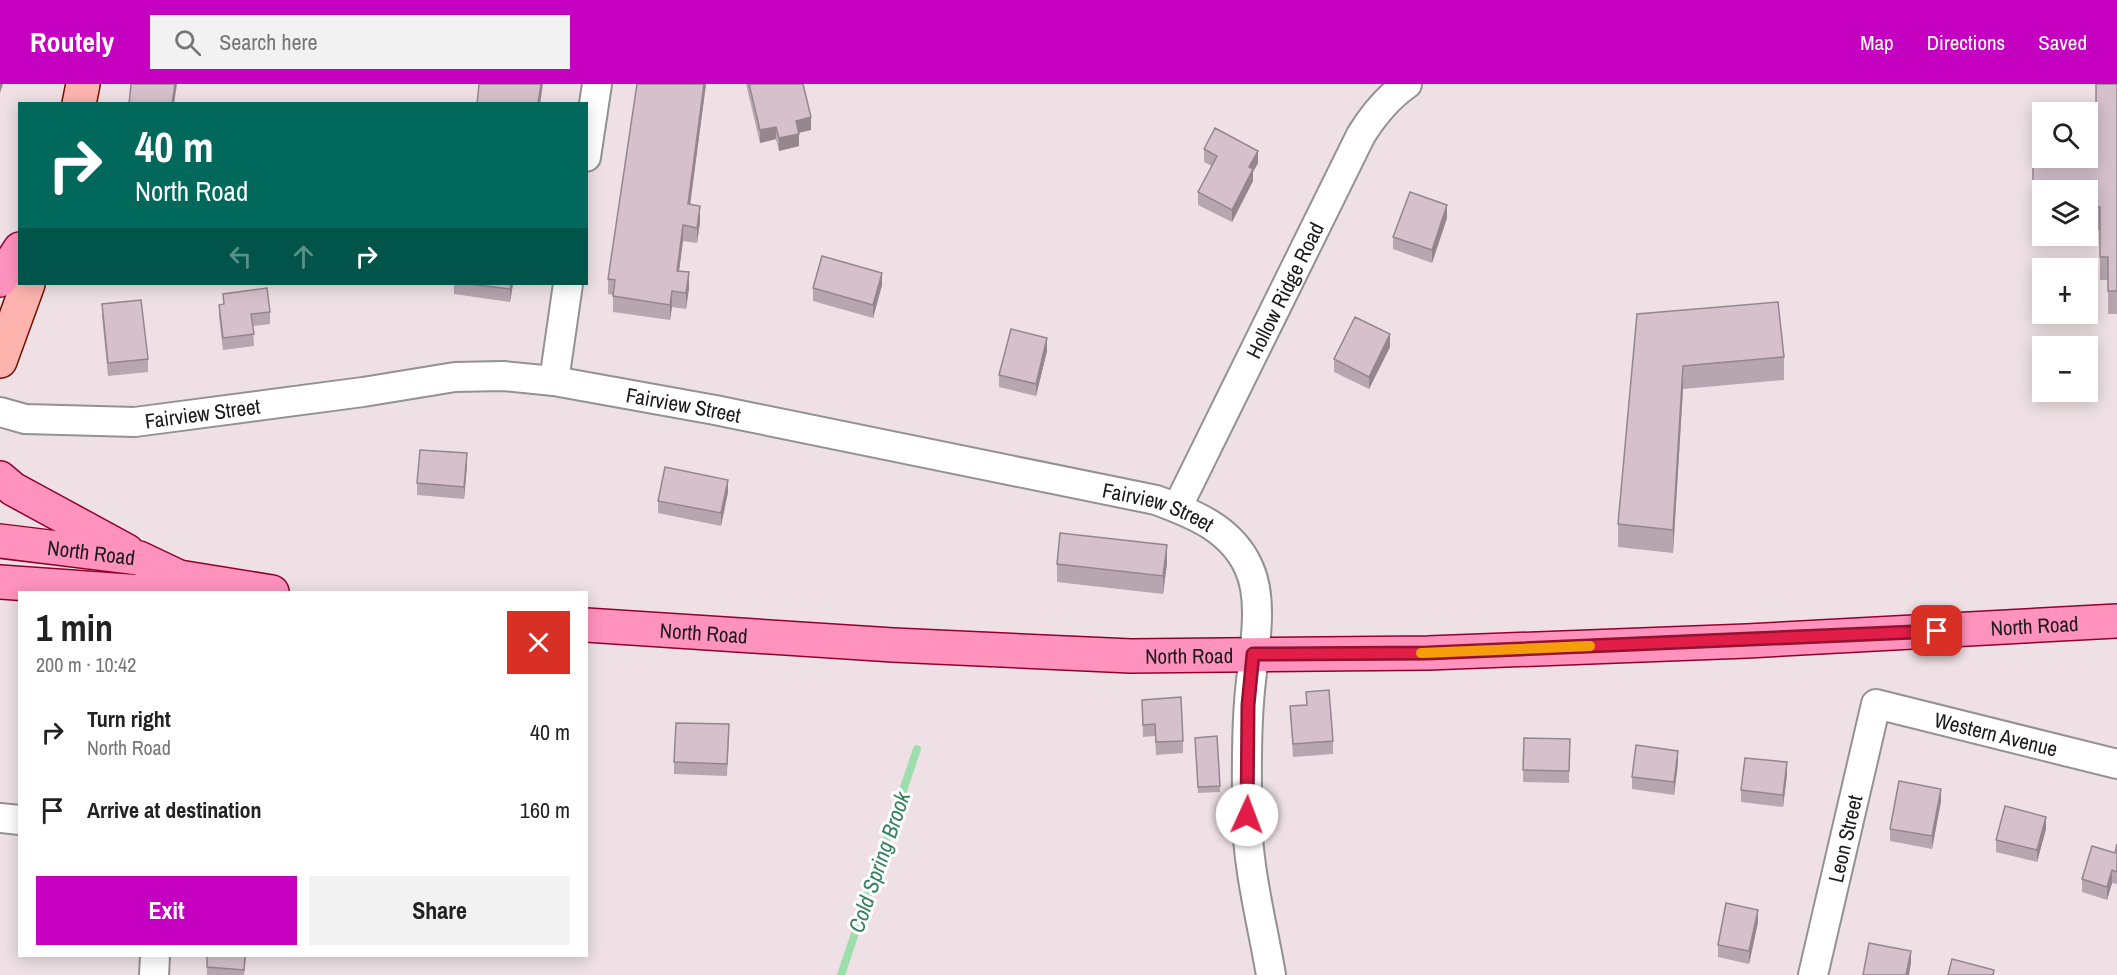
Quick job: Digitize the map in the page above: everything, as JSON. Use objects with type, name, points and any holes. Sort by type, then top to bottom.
[{"type":"main road","points":[[79,102],[83,84]]},
{"type":"main road","points":[[0,280],[18,252]]},
{"type":"main road","points":[[0,361],[28,285]]},
{"type":"main road","points":[[0,478],[13,489],[139,558]]},
{"type":"main road","name":"North Road","points":[[0,541],[139,558],[178,585]]},
{"type":"main road","name":"North Road","points":[[0,582],[128,591]]},
{"type":"main road","name":"North Road","points":[[147,591],[178,585],[259,591]]},
{"type":"main road","name":"North Road","points":[[588,625],[893,645],[1131,656],[1428,653],[1747,641],[2117,621]]},
{"type":"street","points":[[588,144],[597,84]]},
{"type":"street","name":"Hollow Ridge Road","points":[[1177,508],[1361,135],[1375,113],[1392,94],[1407,84]]},
{"type":"street","points":[[554,381],[568,285]]},
{"type":"street","name":"Fairview Street","points":[[0,412],[25,419],[135,422],[363,392],[455,377],[503,375],[554,381],[715,410],[1156,500],[1177,508],[1221,531],[1239,550],[1250,569],[1257,593],[1248,705],[1247,815],[1253,871],[1271,975]]},
{"type":"street","name":"Western Avenue","points":[[1876,704],[2117,764]]},
{"type":"street","name":"Leon Street","points":[[1813,975],[1876,704]]},
{"type":"street","points":[[0,818],[18,820]]},
{"type":"street","points":[[154,975],[155,957]]},
{"type":"building","points":[[131,84],[175,84],[172,102],[129,102]]},
{"type":"building","points":[[479,84],[541,84],[538,102],[477,102]]},
{"type":"building","points":[[637,84],[704,84],[688,204],[700,206],[697,228],[683,225],[677,271],[689,272],[686,293],[672,291],[670,305],[613,296],[615,280],[608,279]]},
{"type":"building","points":[[749,84],[803,84],[811,117],[796,121],[799,134],[779,138],[776,127],[760,130]]},
{"type":"building","points":[[2096,84],[2117,84],[2117,291],[2108,291],[2108,257],[2100,257],[2098,180],[2033,180],[2033,168],[2098,168],[2098,102],[2096,102]]},
{"type":"building","points":[[1215,128],[1258,151],[1249,167],[1253,169],[1232,210],[1198,192],[1217,156],[1204,149]]},
{"type":"building","points":[[1410,192],[1447,205],[1432,250],[1393,237]]},
{"type":"building","points":[[822,256],[882,273],[873,305],[813,288]]},
{"type":"building","points":[[477,285],[511,285],[510,289]]},
{"type":"building","points":[[267,288],[270,312],[251,314],[254,334],[223,338],[219,305],[224,304],[223,294]]},
{"type":"building","points":[[141,300],[148,359],[108,363],[102,304]]},
{"type":"building","points":[[1778,302],[1784,357],[1683,366],[1673,530],[1618,524],[1637,314]]},
{"type":"building","points":[[1355,317],[1390,334],[1369,377],[1334,359]]},
{"type":"building","points":[[1011,329],[1047,338],[1036,384],[999,375]]},
{"type":"building","points":[[420,450],[467,453],[464,487],[417,483]]},
{"type":"building","points":[[665,467],[728,480],[721,513],[658,501]]},
{"type":"building","points":[[1060,533],[1167,545],[1163,576],[1057,564]]},
{"type":"building","points":[[1329,690],[1333,741],[1293,744],[1290,706],[1307,705],[1306,692]]},
{"type":"building","points":[[1181,697],[1183,741],[1156,742],[1155,724],[1143,725],[1142,700]]},
{"type":"building","points":[[676,723],[729,724],[727,764],[674,762]]},
{"type":"building","points":[[1217,736],[1220,786],[1198,787],[1195,738]]},
{"type":"building","points":[[1524,738],[1570,739],[1569,771],[1523,770]]},
{"type":"building","points":[[1636,745],[1678,751],[1674,782],[1632,777]]},
{"type":"building","points":[[1745,758],[1787,762],[1783,795],[1741,790]]},
{"type":"building","points":[[1899,781],[1941,789],[1932,836],[1890,829]]},
{"type":"building","points":[[2005,806],[2046,817],[2037,850],[1996,840]]},
{"type":"building","points":[[2117,844],[2117,872],[2112,870],[2107,887],[2082,879],[2092,846],[2115,853]]},
{"type":"building","points":[[1726,903],[1758,910],[1749,951],[1718,945]]},
{"type":"building","points":[[1869,943],[1911,951],[1906,975],[1863,975]]},
{"type":"building","points":[[207,957],[245,957],[244,970],[207,967]]},
{"type":"building","points":[[1952,959],[1994,970],[1993,975],[1948,975]]},
{"type":"waterway","name":"Cold Spring Brook","points":[[841,975],[917,749]]},
{"type":"slow traffic","points":[[1421,653],[1590,646]]},
{"type":"route","points":[[1247,815],[1248,705],[1253,654],[1428,653],[1937,631]]}]
